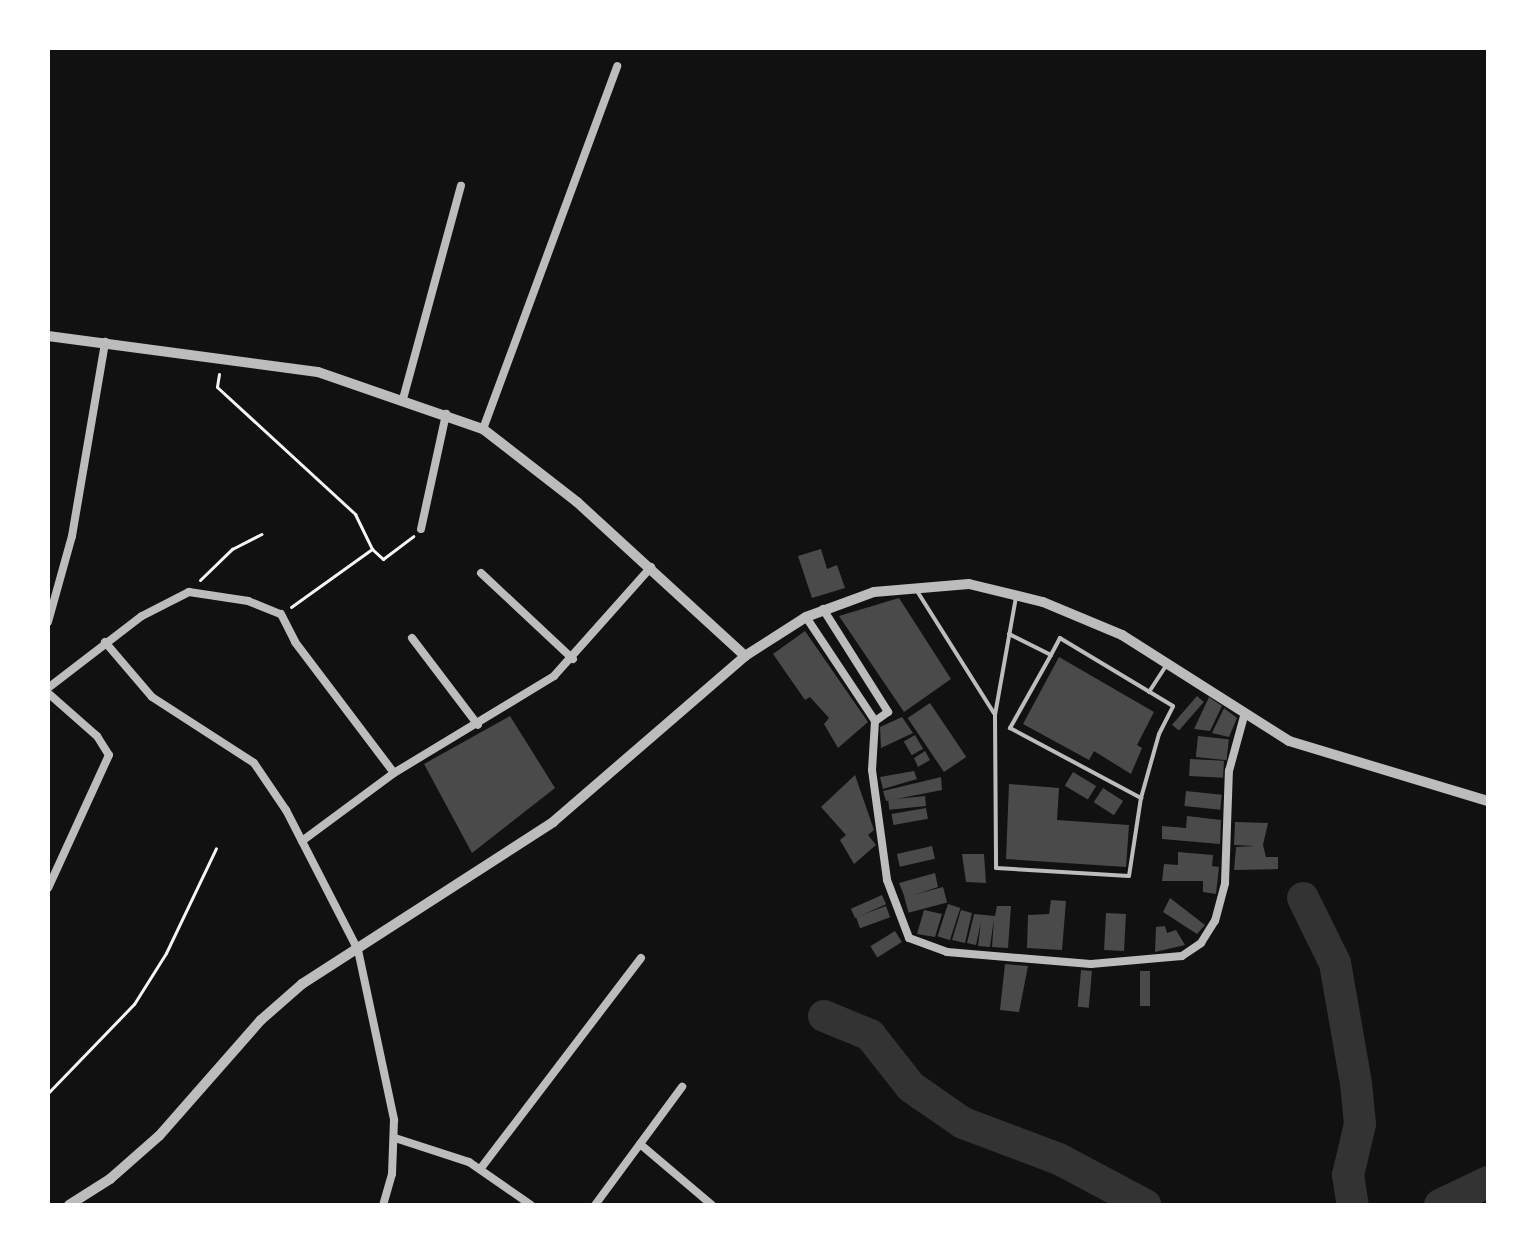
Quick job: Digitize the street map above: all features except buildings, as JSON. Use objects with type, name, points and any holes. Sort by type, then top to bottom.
[{"type":"street","points":[[483,429],[617,66]]},
{"type":"street","points":[[403,399],[461,186]]},
{"type":"street","points":[[48,336],[318,372],[483,429],[527,460],[651,567],[745,656]]},
{"type":"street","points":[[48,622],[72,536],[105,342]]},
{"type":"street","points":[[421,529],[446,414]]},
{"type":"street","points":[[302,841],[394,773],[478,725],[573,659],[651,567]]},
{"type":"street","points":[[481,573],[573,659]]},
{"type":"street","points":[[69,1205],[110,1179],[187,1109],[281,1001],[553,822],[745,656],[823,609],[914,585],[969,584],[1017,594],[1095,622],[1168,664],[1244,716],[1323,754],[1488,801]]},
{"type":"street","points":[[48,888],[109,755],[97,736],[48,691],[105,642],[189,592],[248,601],[281,614],[295,642],[394,773]]},
{"type":"street","points":[[823,609],[888,712],[875,721]]},
{"type":"street","points":[[806,617],[875,721],[872,770],[887,880],[909,938],[947,952],[1091,964],[1169,960],[1192,951],[1207,935],[1225,883],[1229,771],[1244,716]]},
{"type":"street","points":[[412,638],[478,725]]},
{"type":"street","points":[[105,642],[159,702],[254,763],[302,841],[358,950],[395,1138],[383,1205]]},
{"type":"street","points":[[481,1168],[641,958]]},
{"type":"street","points":[[595,1205],[682,1087]]},
{"type":"street","points":[[395,1138],[481,1168],[531,1205]]},
{"type":"street","points":[[640,1144],[712,1205]]},
{"type":"lane","points":[[914,585],[995,715]]},
{"type":"lane","points":[[1017,594],[995,715],[996,868],[1129,876],[1141,798],[1159,734],[1173,706],[1060,638],[1010,728],[1141,798]]},
{"type":"lane","points":[[1009,634],[1051,655]]},
{"type":"lane","points":[[1149,692],[1168,664]]},
{"type":"path","points":[[223,357],[217,387],[355,514],[372,549],[383,559],[421,529]]},
{"type":"path","points":[[189,592],[232,549],[261,534]]},
{"type":"path","points":[[281,614],[372,549]]},
{"type":"path","points":[[48,1093],[134,1004],[166,953],[216,848]]},
{"type":"waterway","points":[[1303,898],[1335,963],[1356,1083],[1360,1124],[1348,1175],[1353,1205]]},
{"type":"waterway","points":[[824,1016],[870,1035],[911,1087],[963,1123],[1059,1159],[1145,1205]]},
{"type":"waterway","points":[[1440,1205],[1488,1182]]}]
